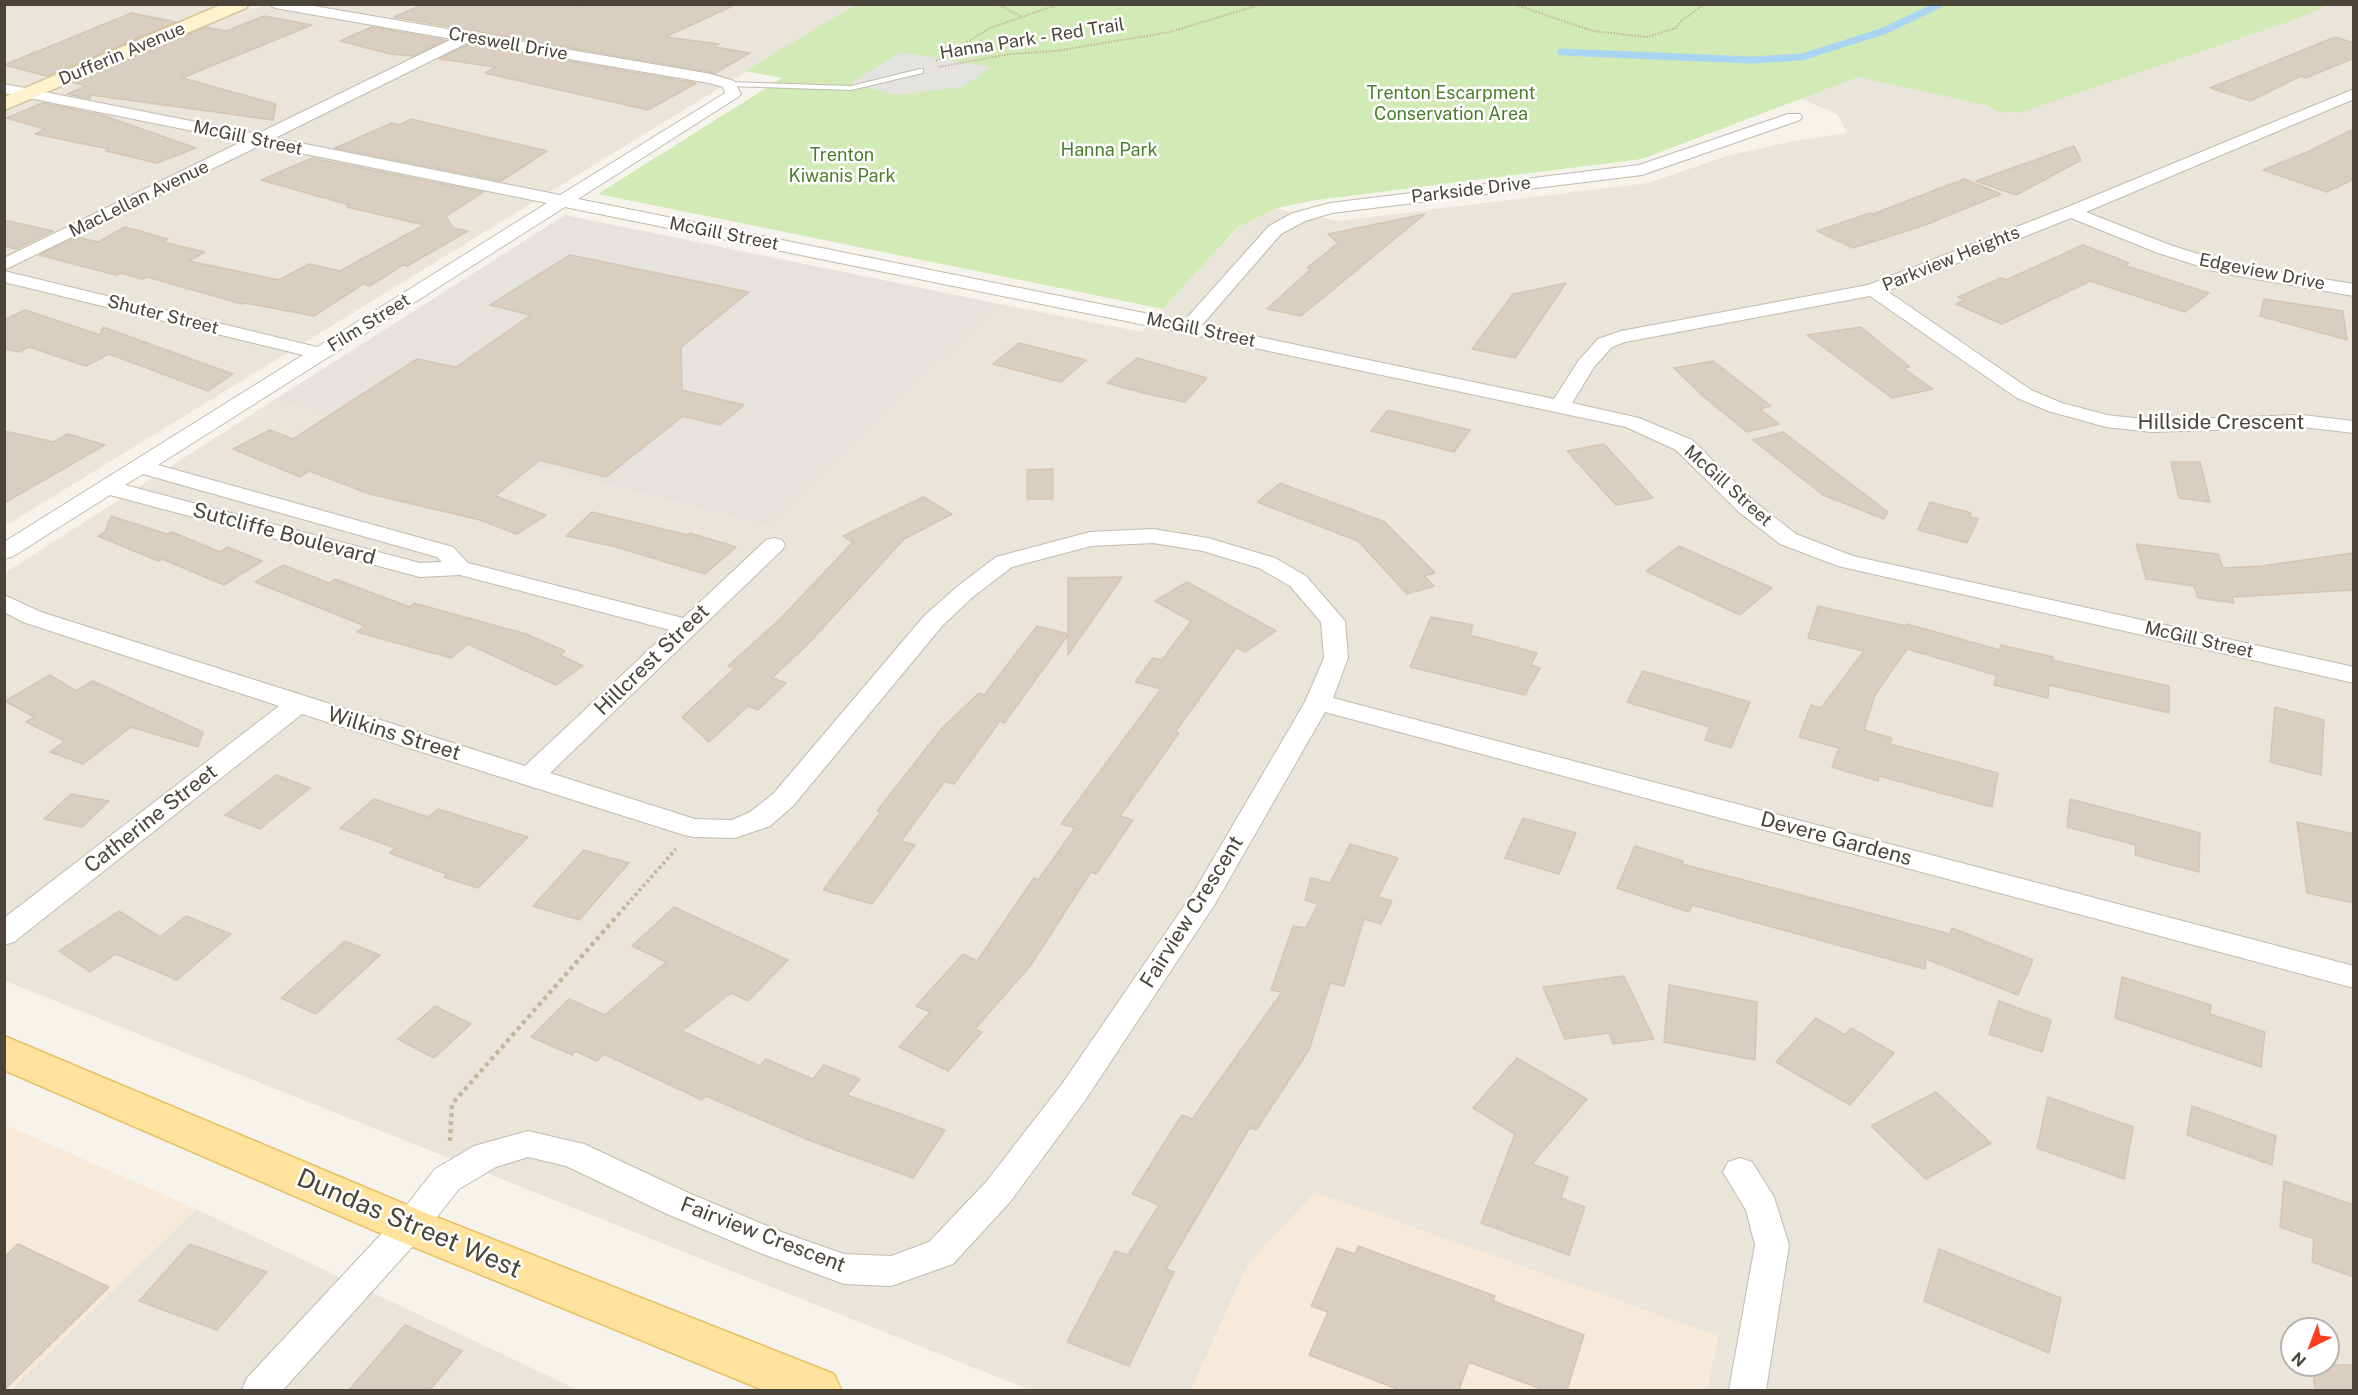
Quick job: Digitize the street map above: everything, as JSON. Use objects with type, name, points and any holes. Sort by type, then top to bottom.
[{"type":"main road","name":"Dufferin Avenue","points":[[4,104],[240,4]]},
{"type":"main road","name":"Dundas Street West","points":[[4,1052],[411,1226],[817,1390]]},
{"type":"street","name":"Creswell Drive","points":[[275,4],[467,37],[731,89]]},
{"type":"street","name":"MacLellan Avenue","points":[[4,266],[467,37]]},
{"type":"street","name":"McGill Street","points":[[4,88],[1189,328],[1632,422],[1684,445],[1748,507],[1788,538],[1846,561],[2354,675]]},
{"type":"street","name":"Film Street","points":[[4,552],[321,354],[731,89]]},
{"type":"street","name":"Parkview Heights","points":[[1560,406],[1586,364],[1605,343],[1621,337],[1873,290],[2071,212],[2354,93]]},
{"type":"street","name":"Parkside Drive","points":[[1189,328],[1275,230],[1299,217],[1330,208],[1642,170],[1794,117]]},
{"type":"street","name":"Edgeview Drive","points":[[2071,212],[2164,249],[2227,269],[2354,290]]},
{"type":"street","name":"Shuter Street","points":[[4,276],[321,354]]},
{"type":"street","name":"Hillside Crescent","points":[[1873,290],[2024,394],[2055,407],[2106,421],[2152,426],[2302,421],[2354,427]]},
{"type":"street","name":"Sutcliffe Boulevard","points":[[143,467],[445,552],[460,568]]},
{"type":"street","name":"Sutcliffe Boulevard","points":[[109,488],[420,570],[460,568],[687,627]]},
{"type":"street","name":"Fairview Crescent","points":[[260,1390],[411,1226],[447,1179],[486,1156],[528,1144],[572,1154],[679,1204],[772,1243],[844,1269],[891,1271],[941,1253],[998,1192],[1073,1093],[1205,897],[1318,702],[1336,658],[1333,621],[1298,581],[1267,563],[1208,544],[1153,536],[1090,538],[1004,562],[966,591],[934,620],[783,800]]},
{"type":"street","name":"Hillcrest Street","points":[[531,776],[774,545]]},
{"type":"street","name":"Wilkins Street","points":[[4,602],[32,617],[298,704],[694,828],[735,829],[760,819],[783,800]]},
{"type":"street","name":"Devere Gardens","points":[[1318,702],[2354,977]]},
{"type":"street","name":"Catherine Street","points":[[4,934],[298,704]]},
{"type":"street","points":[[1740,1172],[1762,1207],[1772,1245],[1748,1390]]},
{"type":"lane","points":[[731,89],[851,88],[920,71]]},
{"type":"path","points":[[997,4],[1023,17]]},
{"type":"path","name":"Hanna Park - Red Trail","points":[[920,71],[990,28],[1059,4]]},
{"type":"path","name":"Hanna Park - Red Trail","points":[[920,71],[1010,54],[1056,51],[1170,32],[1262,4]]},
{"type":"path","points":[[1513,4],[1593,31],[1647,37],[1676,28],[1681,21],[1704,4]]},
{"type":"path","points":[[447,1179],[452,1104],[694,828]]},
{"type":"shaded area","points":[[229,4],[255,9],[266,4],[855,5],[5,526],[5,5]]},
{"type":"shaded area","points":[[2312,5],[2353,5],[2353,1390],[1707,1390],[1718,1337],[1248,1264],[1191,1390],[1030,1390],[5,981],[5,573],[274,400],[765,526],[1000,304],[1142,332],[1259,205],[1338,221],[1648,183],[1730,155],[1794,141],[1847,133],[1838,115],[1781,90],[1868,58]]},
{"type":"shaded area","points":[[901,52],[991,67],[962,87],[896,95],[851,83]]},
{"type":"shaded area","points":[[565,215],[1000,304],[766,526],[274,400]]},
{"type":"shaded area","points":[[4,1124],[196,1209],[11,1390],[4,1390]]},
{"type":"shaded area","points":[[1315,1192],[1718,1336],[1707,1390],[1191,1390],[1248,1264]]},
{"type":"shaded area","points":[[196,1209],[578,1390],[11,1390]]},
{"type":"green space","name":"Hanna Park","points":[[855,5],[2329,5],[2288,22],[2019,113],[2009,111],[2001,113],[1986,105],[1858,77],[1642,159],[1316,200],[1277,208],[1238,227],[1163,309],[598,194],[782,78],[745,71]]},
{"type":"building","points":[[424,4],[569,4],[581,7],[587,4],[737,4],[665,37],[719,44],[715,47],[750,53],[715,73],[394,17]]},
{"type":"building","points":[[132,13],[176,22],[47,76],[4,65]]},
{"type":"building","points":[[264,16],[312,25],[182,78],[276,104],[273,120],[91,95],[90,99],[67,94],[87,86],[74,83],[206,27],[226,31]]},
{"type":"building","points":[[372,27],[445,40],[413,56],[390,54],[340,41]]},
{"type":"building","points":[[2335,37],[2354,43],[2354,58],[2306,78],[2301,76],[2250,101],[2210,88]]},
{"type":"building","points":[[469,44],[696,83],[648,110],[485,73],[496,67],[439,59]]},
{"type":"building","points":[[43,103],[102,115],[196,148],[157,163],[106,151],[109,149],[35,134],[45,129],[6,118]]},
{"type":"building","points":[[411,119],[547,151],[501,181],[335,148],[392,123],[399,125]]},
{"type":"building","points":[[2354,129],[2354,179],[2327,192],[2263,170],[2307,152]]},
{"type":"building","points":[[2074,146],[2081,160],[2016,195],[1976,181]]},
{"type":"building","points":[[312,158],[483,192],[446,216],[453,228],[468,231],[407,266],[403,265],[370,286],[363,284],[314,316],[242,304],[147,277],[142,279],[120,273],[116,275],[39,255],[77,237],[98,242],[125,227],[168,239],[162,242],[205,252],[189,261],[279,280],[309,264],[340,271],[424,225],[347,207],[349,205],[261,180]]},
{"type":"building","points":[[1964,179],[2001,194],[1925,225],[1853,248],[1817,231],[1870,213],[1873,214]]},
{"type":"building","points":[[1425,214],[1301,316],[1267,309],[1311,269],[1307,268],[1338,243],[1328,234]]},
{"type":"building","points":[[4,220],[53,231],[16,249],[4,246]]},
{"type":"building","points":[[2083,245],[2129,263],[2124,265],[2209,293],[2185,312],[2090,281],[2002,324],[1956,304],[1965,300],[1958,297],[2001,278],[2006,280]]},
{"type":"building","points":[[570,255],[749,292],[681,347],[682,390],[744,405],[720,425],[683,416],[606,477],[540,460],[495,496],[546,515],[517,534],[480,520],[370,494],[309,471],[300,477],[233,449],[270,430],[293,439],[417,359],[456,367],[531,315],[490,305]]},
{"type":"building","points":[[1566,283],[1515,358],[1472,349],[1513,294]]},
{"type":"building","points":[[2264,299],[2343,311],[2347,340],[2260,316]]},
{"type":"building","points":[[25,310],[100,335],[103,327],[233,374],[208,391],[109,354],[86,366],[29,347],[19,352],[4,348],[4,320]]},
{"type":"building","points":[[1861,327],[1910,367],[1903,368],[1933,389],[1892,398],[1807,335]]},
{"type":"building","points":[[1019,343],[1086,360],[1061,382],[993,364]]},
{"type":"building","points":[[1137,358],[1207,378],[1185,402],[1107,383]]},
{"type":"building","points":[[1713,361],[1771,406],[1760,409],[1779,424],[1747,432],[1704,397],[1674,368]]},
{"type":"building","points":[[1388,410],[1470,430],[1454,452],[1371,431]]},
{"type":"building","points":[[4,431],[54,442],[68,434],[105,445],[4,503]]},
{"type":"building","points":[[1783,432],[1888,512],[1884,519],[1823,495],[1753,440]]},
{"type":"building","points":[[1604,444],[1653,498],[1616,505],[1567,451]]},
{"type":"building","points":[[2171,462],[2200,462],[2210,502],[2179,498]]},
{"type":"building","points":[[1053,469],[1053,499],[1027,499],[1027,470]]},
{"type":"building","points":[[1280,483],[1385,522],[1435,573],[1424,576],[1434,586],[1407,594],[1358,541],[1257,502]]},
{"type":"building","points":[[923,497],[952,514],[904,539],[808,644],[772,678],[786,683],[758,710],[748,706],[709,742],[682,717],[735,668],[728,666],[780,619],[853,542],[843,536]]},
{"type":"building","points":[[1930,502],[1971,513],[1969,517],[1978,519],[1967,543],[1918,530]]},
{"type":"building","points":[[592,512],[688,535],[690,533],[736,547],[705,574],[616,547],[566,536]]},
{"type":"building","points":[[111,516],[167,534],[172,532],[220,552],[228,547],[262,561],[224,585],[98,536],[105,532]]},
{"type":"building","points":[[2136,544],[2218,554],[2223,568],[2262,566],[2353,553],[2353,590],[2232,597],[2234,603],[2198,598],[2194,586],[2146,579]]},
{"type":"building","points":[[1679,546],[1772,588],[1740,615],[1646,571]]},
{"type":"building","points":[[283,565],[329,583],[335,579],[410,607],[414,603],[526,634],[565,651],[560,655],[583,666],[556,685],[468,644],[451,658],[357,632],[365,626],[255,582]]},
{"type":"building","points":[[1122,577],[1068,655],[1068,635],[1004,723],[1000,721],[954,784],[945,781],[901,841],[915,845],[872,904],[823,890],[881,812],[877,811],[942,728],[979,693],[984,695],[1037,626],[1068,634],[1068,578]]},
{"type":"building","points":[[1187,582],[1276,631],[1245,652],[1237,647],[1175,732],[1179,733],[1120,816],[1133,820],[1096,874],[1091,872],[1030,966],[975,1029],[982,1032],[948,1071],[899,1047],[930,1012],[916,1006],[963,954],[977,961],[1034,878],[1038,880],[1075,828],[1061,824],[1161,689],[1135,682],[1153,658],[1162,660],[1191,621],[1155,601]]},
{"type":"building","points":[[1818,606],[1906,626],[1907,624],[2000,650],[2001,645],[2053,657],[2052,660],[2169,686],[2169,713],[2049,685],[2048,698],[1994,685],[1996,675],[1907,649],[1875,695],[1864,730],[1892,738],[1890,744],[1998,773],[1992,807],[1879,776],[1878,781],[1832,767],[1839,748],[1799,737],[1811,705],[1821,708],[1864,651],[1808,638]]},
{"type":"building","points":[[1431,617],[1473,625],[1470,635],[1537,653],[1531,665],[1540,668],[1525,695],[1410,667]]},
{"type":"building","points":[[1643,671],[1750,702],[1731,748],[1705,740],[1710,727],[1627,702]]},
{"type":"building","points":[[50,675],[76,691],[93,681],[203,732],[198,747],[131,727],[83,764],[50,752],[65,741],[26,722],[34,717],[5,701]]},
{"type":"building","points":[[2275,707],[2324,720],[2321,775],[2270,762]]},
{"type":"building","points":[[276,775],[310,788],[260,829],[225,815]]},
{"type":"building","points":[[71,794],[109,801],[82,827],[44,819]]},
{"type":"building","points":[[374,799],[428,817],[438,809],[528,837],[478,888],[444,877],[447,874],[389,853],[395,848],[340,828]]},
{"type":"building","points":[[2070,799],[2200,833],[2199,872],[2135,855],[2136,845],[2067,827]]},
{"type":"building","points":[[1523,818],[1576,833],[1559,874],[1505,858]]},
{"type":"building","points":[[2297,822],[2354,834],[2354,903],[2307,893]]},
{"type":"building","points":[[1350,844],[1398,858],[1378,897],[1392,901],[1381,924],[1364,919],[1344,986],[1330,983],[1309,1050],[1256,1130],[1250,1127],[1166,1269],[1174,1272],[1129,1366],[1067,1342],[1115,1251],[1128,1255],[1159,1205],[1132,1194],[1182,1115],[1192,1119],[1282,992],[1271,990],[1293,926],[1306,928],[1318,904],[1305,900],[1311,878],[1330,883]]},
{"type":"building","points":[[1635,846],[1683,861],[1682,864],[1950,934],[1952,928],[2033,960],[2018,995],[1926,959],[1925,969],[1692,905],[1689,912],[1617,888]]},
{"type":"building","points":[[584,850],[629,863],[579,920],[533,906]]},
{"type":"building","points":[[674,907],[788,960],[748,1001],[731,993],[682,1031],[760,1066],[766,1059],[813,1079],[824,1065],[860,1079],[847,1095],[945,1130],[913,1178],[811,1141],[706,1096],[702,1100],[604,1054],[597,1061],[575,1051],[572,1055],[531,1037],[569,999],[605,1015],[666,962],[632,946]]},
{"type":"building","points":[[119,911],[160,937],[186,916],[231,934],[177,980],[116,954],[90,972],[59,951]]},
{"type":"building","points":[[345,941],[380,955],[316,1014],[281,998]]},
{"type":"building","points":[[1624,976],[1654,1039],[1613,1044],[1609,1033],[1565,1039],[1543,987]]},
{"type":"building","points":[[2122,977],[2211,1005],[2210,1014],[2265,1032],[2261,1067],[2115,1018]]},
{"type":"building","points":[[1669,985],[1757,1002],[1755,1060],[1664,1042]]},
{"type":"building","points":[[1999,1001],[2051,1020],[2042,1052],[1989,1034]]},
{"type":"building","points":[[435,1006],[471,1024],[434,1058],[398,1039]]},
{"type":"building","points":[[1816,1018],[1845,1035],[1851,1028],[1894,1053],[1850,1105],[1776,1062]]},
{"type":"building","points":[[1517,1058],[1587,1099],[1532,1164],[1568,1177],[1561,1198],[1585,1207],[1569,1255],[1481,1223],[1515,1134],[1473,1108]]},
{"type":"building","points":[[1936,1092],[1991,1143],[1926,1179],[1871,1126]]},
{"type":"building","points":[[2048,1097],[2133,1127],[2124,1179],[2037,1148]]},
{"type":"building","points":[[2192,1106],[2276,1136],[2272,1165],[2187,1135]]},
{"type":"building","points":[[2284,1181],[2354,1205],[2354,1277],[2312,1262],[2314,1239],[2280,1227]]},
{"type":"building","points":[[18,1244],[109,1287],[4,1390],[4,1257]]},
{"type":"building","points":[[190,1244],[267,1272],[217,1330],[139,1301]]},
{"type":"building","points":[[1358,1246],[1495,1296],[1493,1301],[1584,1335],[1567,1390],[1544,1390],[1469,1362],[1459,1390],[1400,1390],[1309,1355],[1328,1312],[1311,1306],[1337,1248],[1355,1254]]},
{"type":"building","points":[[1939,1249],[2061,1298],[2049,1353],[1924,1301]]},
{"type":"building","points":[[405,1325],[462,1351],[430,1390],[349,1390]]},
{"type":"building","points":[[2340,1365],[2354,1365],[2354,1390],[2315,1390],[2314,1377],[2340,1377]]},
{"type":"waterway","points":[[1561,52],[1751,60],[1802,57],[1884,31],[1940,4]]},
{"type":"park label","name":"Trenton Escarpment Conservation Area","points":[[1451,103]]},
{"type":"park label","name":"Trenton Kiwanis Park","points":[[842,165]]}]
